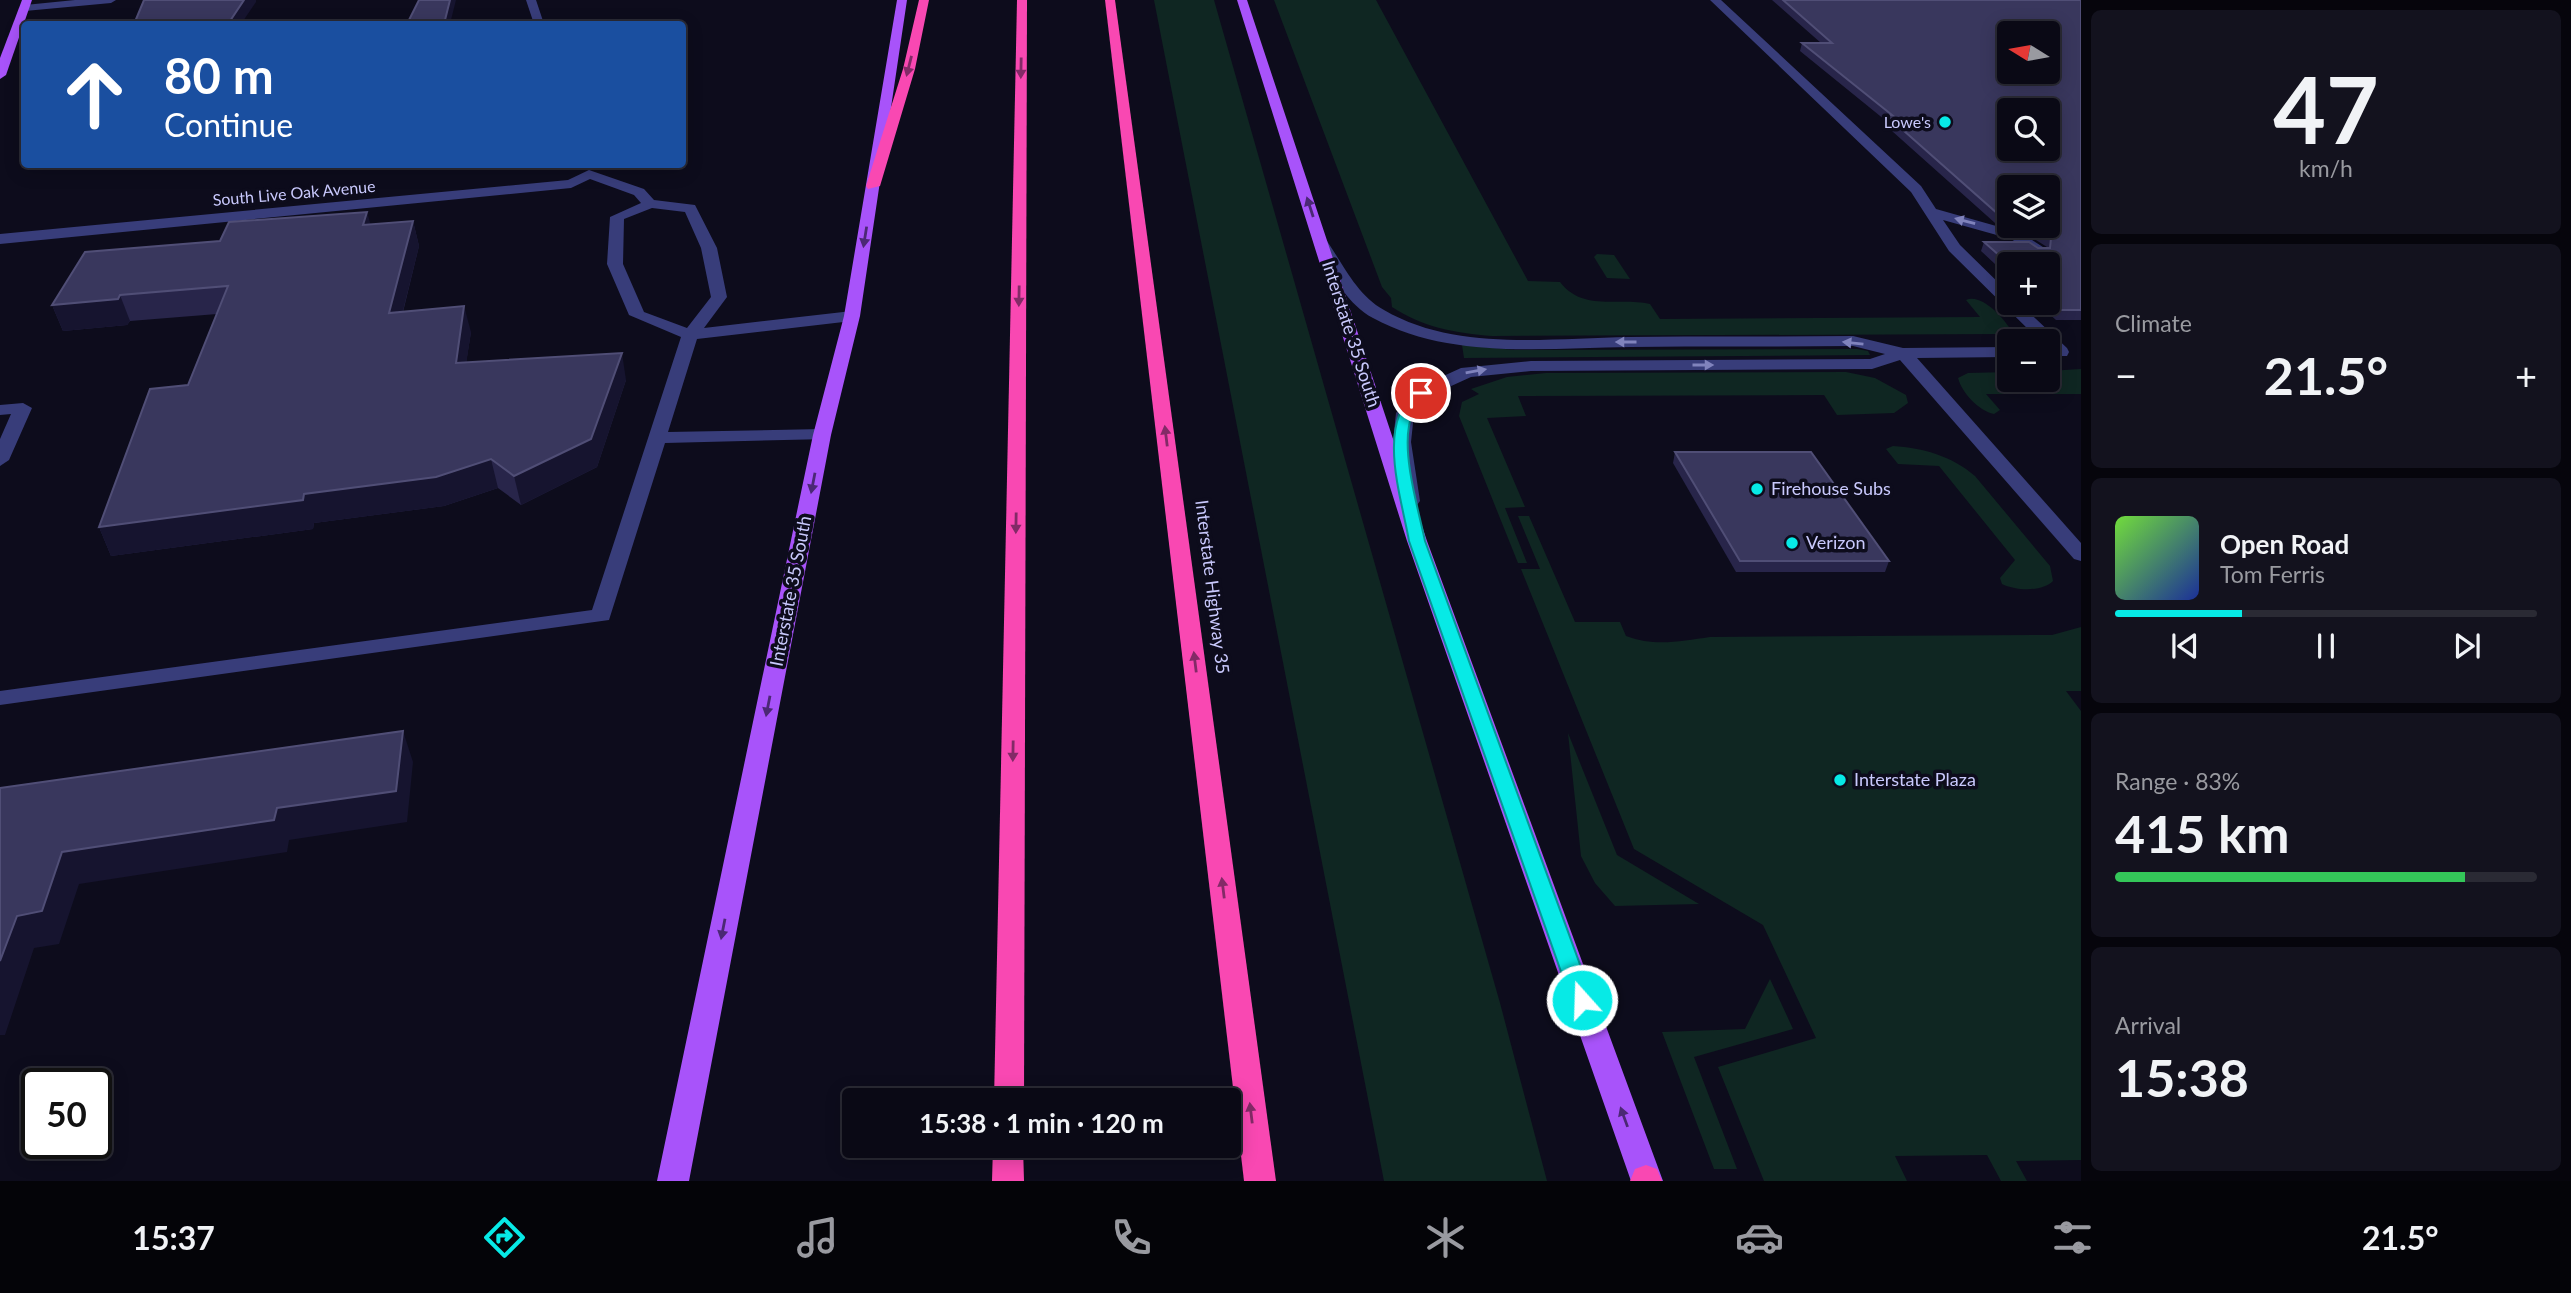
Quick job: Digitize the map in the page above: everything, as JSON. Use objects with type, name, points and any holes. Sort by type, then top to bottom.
[{"type":"highway","points":[[873,186],[909,69],[924,0]]},
{"type":"highway","points":[[1009,1088],[1022,0]]},
{"type":"highway","name":"Interstate Highway 35","points":[[1110,0],[1260,1181]]},
{"type":"highway","points":[[1007,1181],[1008,1158]]},
{"type":"main road","name":"Interstate 35 South","points":[[673,1181],[822,435],[852,316],[902,0]]},
{"type":"main road","name":"Interstate 35 South","points":[[1242,0],[1417,541],[1646,1180]]},
{"type":"main road","points":[[0,75],[26,4]]},
{"type":"street","points":[[26,4],[110,0]]},
{"type":"street","points":[[531,0],[538,21]]},
{"type":"street","points":[[1715,0],[1916,188],[1958,253],[1997,290]]},
{"type":"street","points":[[589,169],[639,192],[650,204]]},
{"type":"street","name":"South Live Oak Avenue","points":[[0,239],[571,184],[589,169]]},
{"type":"street","points":[[0,698],[601,615],[690,335],[719,298],[709,248],[690,208],[650,204],[617,217],[615,264],[637,315],[690,335],[852,316]]},
{"type":"street","points":[[1932,212],[2016,236],[2041,252]]},
{"type":"street","points":[[1322,244],[1344,280],[1367,307],[1390,320],[1430,333],[1508,342],[1853,341],[1903,352],[1997,352]]},
{"type":"street","points":[[2021,315],[2034,329]]},
{"type":"street","points":[[1417,541],[1404,468],[1402,426],[1412,401],[1435,385],[1458,375],[1531,366],[1872,364],[1903,352]]},
{"type":"street","points":[[1903,352],[2081,555]]},
{"type":"street","points":[[2060,352],[2081,352]]},
{"type":"street","points":[[0,410],[23,408],[0,460]]},
{"type":"street","points":[[658,438],[822,435]]},
{"type":"green space","points":[[1154,0],[1214,0],[1500,1003],[1547,1181],[1384,1181]]},
{"type":"green space","points":[[1274,0],[1376,0],[1528,281],[1560,282],[1579,297],[1590,300],[1650,304],[1660,319],[1980,317],[1966,300],[1972,299],[1985,303],[2010,329],[1997,329],[1997,334],[1492,336],[1452,331],[1415,320],[1392,307],[1391,298],[1382,287]]},
{"type":"green space","points":[[1597,254],[1614,255],[1630,279],[1607,278],[1594,257]]},
{"type":"green space","points":[[1462,345],[1514,350],[1857,349],[1868,351],[1870,355],[1464,358]]},
{"type":"green space","points":[[2081,369],[2081,394],[1986,394],[2000,410],[1994,414],[1972,400],[1963,390],[1958,378],[1968,373],[1997,372],[1997,392],[2060,392],[2060,370]]},
{"type":"green space","points":[[1846,372],[1875,378],[1906,395],[1908,403],[1894,413],[1837,415],[1824,395],[1518,396],[1526,416],[1487,418],[1525,507],[1505,508],[1527,563],[1518,563],[1459,416],[1462,402],[1479,394],[1471,389],[1507,377],[1546,373]]},
{"type":"green space","points":[[1893,446],[1937,454],[1957,463],[1975,476],[2050,566],[2053,581],[2042,587],[2029,589],[2002,584],[2000,578],[2015,560],[1939,466],[1898,464],[1886,449]]},
{"type":"green space","points":[[1518,516],[1529,516],[1575,622],[1620,622],[1626,636],[1647,641],[1668,642],[1710,637],[2052,635],[2081,627],[2081,691],[2066,691],[2081,711],[2081,1160],[2016,1161],[2027,1181],[2001,1181],[1987,1155],[1895,1156],[1907,1181],[1764,1181],[1718,1067],[1816,1038],[1763,925],[1634,849],[1521,569],[1540,569]]},
{"type":"green space","points":[[1568,733],[1617,855],[1699,904],[1615,906],[1595,883],[1581,856]]},
{"type":"green space","points":[[1770,979],[1793,1029],[1694,1057],[1737,1169],[1714,1169],[1662,1032],[1745,1029]]},
{"type":"building","points":[[144,0],[244,0],[230,21],[135,21]]},
{"type":"building","points":[[419,0],[450,0],[445,21],[408,21]]},
{"type":"building","name":"Lowe's","points":[[1783,0],[2081,0],[2081,310],[2060,310],[2060,252],[1997,253],[1984,242],[2029,242],[2038,248],[2050,248],[2051,238],[2060,238],[2060,175],[1997,175],[1997,213],[1886,115],[1892,115],[1802,43],[1832,43]]},
{"type":"building","points":[[367,212],[363,225],[413,221],[389,313],[464,306],[456,363],[622,353],[591,439],[514,476],[491,459],[436,477],[304,494],[303,500],[99,527],[150,389],[188,385],[228,286],[120,295],[118,299],[52,305],[85,252],[220,241],[229,222]]},
{"type":"building","points":[[1675,452],[1811,452],[1889,561],[1740,561]]},
{"type":"building","points":[[403,731],[396,791],[277,808],[274,820],[62,852],[42,911],[17,916],[0,961],[0,788]]},
{"type":"place","name":"Lowe's","points":[[1945,122]]},
{"type":"place","name":"Firehouse Subs","points":[[1757,489]]},
{"type":"place","name":"Verizon","points":[[1792,543]]},
{"type":"place","name":"Interstate Plaza","points":[[1840,780]]},
{"type":"route","points":[[1421,393],[1405,413],[1402,426],[1404,468],[1417,541],[1582,1000]]}]
